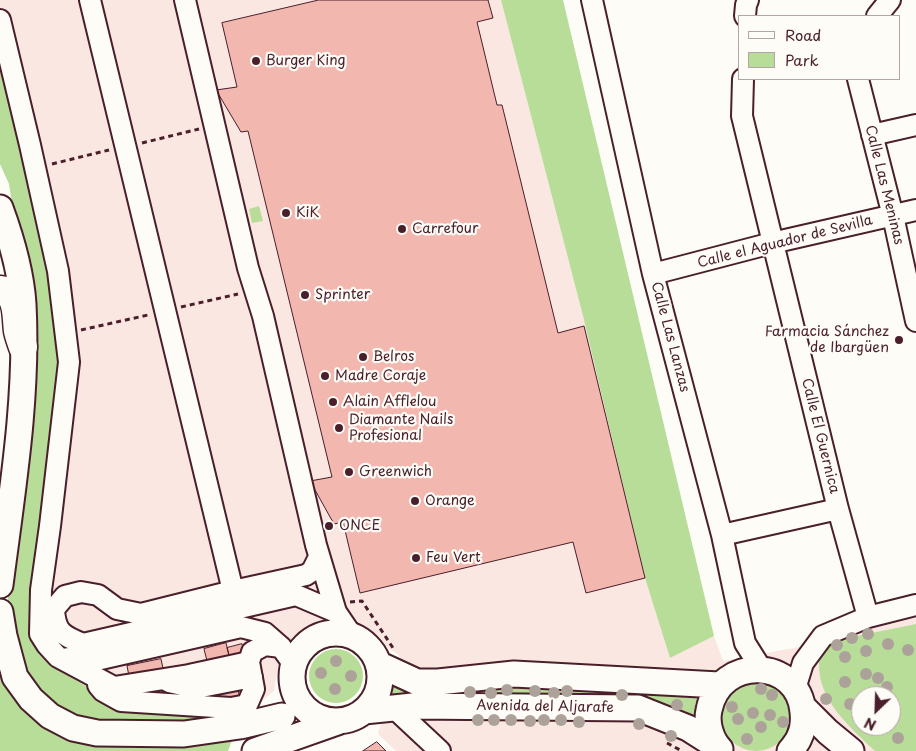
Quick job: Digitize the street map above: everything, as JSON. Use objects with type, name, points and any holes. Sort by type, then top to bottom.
[{"type":"highway","points":[[1,284],[10,295],[16,308],[18,330],[23,347]]},
{"type":"main road","points":[[0,208],[7,227],[23,303],[23,347],[18,444],[0,585]]},
{"type":"main road","points":[[0,500],[8,429],[10,374],[9,331],[1,284]]},
{"type":"main road","points":[[0,612],[15,677],[31,699],[50,716],[73,728],[97,732],[184,734],[240,726],[282,716]]},
{"type":"main road","points":[[255,751],[353,718],[364,711],[373,701],[387,659],[353,637],[338,633],[324,635],[310,641],[300,652],[287,656],[294,691],[301,704],[312,714],[326,720],[341,721]]},
{"type":"main road","name":"Avenida del Aljarafe","points":[[387,659],[417,682],[438,682],[514,674],[719,685]]},
{"type":"main road","points":[[720,749],[710,732],[707,716],[711,700],[719,685],[732,676],[746,670],[762,670],[775,673],[786,680],[828,732],[852,751]]},
{"type":"main road","points":[[245,751],[282,716],[294,691]]},
{"type":"main road","points":[[790,751],[799,738],[804,722],[799,698]]},
{"type":"main road","name":"Avenida del Aljarafe","points":[[364,711],[413,706],[638,708],[688,728],[720,749]]},
{"type":"street","points":[[90,0],[233,591]]},
{"type":"street","points":[[185,0],[246,260],[263,316],[319,556],[353,637]]},
{"type":"street","name":"Calle Las Lanzas","points":[[592,0],[653,274],[722,535],[745,643],[762,670]]},
{"type":"street","points":[[745,15],[748,0]]},
{"type":"street","points":[[878,15],[890,0]]},
{"type":"street","points":[[0,20],[58,271],[69,362],[41,590],[40,634],[58,658],[114,687],[189,675],[250,669]]},
{"type":"street","name":"Calle El Guernica","points":[[743,80],[742,116],[838,509],[868,617]]},
{"type":"street","name":"Calle Las Meninas","points":[[858,80],[893,216],[916,321]]},
{"type":"street","points":[[872,136],[916,125]]},
{"type":"street","name":"Calle el Aguador de Sevilla","points":[[653,274],[916,210]]},
{"type":"street","points":[[722,535],[838,509]]},
{"type":"street","points":[[319,556],[312,571],[306,575],[141,614],[117,609],[98,595],[81,592],[65,596],[54,609],[55,623],[65,637],[83,644],[296,595],[342,607]]},
{"type":"street","points":[[799,698],[803,663],[824,636],[868,617],[916,605]]},
{"type":"street","points":[[58,658],[92,661],[241,627],[265,633],[287,656]]},
{"type":"street","points":[[87,672],[103,691],[121,701],[231,708],[247,705],[254,689],[250,669],[252,652],[265,645],[287,656]]},
{"type":"street","points":[[394,708],[440,751]]},
{"type":"path","points":[[342,607],[362,601],[387,659]]},
{"type":"shaded area","points":[[0,0],[501,0],[583,316],[645,578],[670,658],[714,636],[723,661],[826,642],[823,636],[916,617],[916,751],[396,751],[378,734],[400,656],[336,612],[281,647],[274,691],[240,719],[111,701],[64,673],[34,643],[44,543],[0,39]]},
{"type":"green space","points":[[501,0],[563,0],[714,636],[670,658],[645,578],[583,316]]},
{"type":"green space","points":[[0,39],[60,303],[63,368],[34,643],[64,673],[111,701],[240,719],[228,751],[0,751],[0,650],[28,465],[31,320],[9,184],[0,164]]},
{"type":"green space","points":[[259,206],[263,221],[252,223],[249,209]]},
{"type":"green space","points":[[916,624],[916,751],[875,751],[859,736],[901,736],[901,686],[851,686],[851,728],[830,702],[824,690],[820,677],[819,662],[827,642]]},
{"type":"green space","points":[[331,649],[341,649],[355,657],[361,666],[363,676],[361,686],[355,695],[341,703],[331,703],[321,698],[314,691],[309,681],[309,671],[314,661],[321,654]]},
{"type":"green space","points":[[756,681],[769,684],[781,691],[788,703],[791,716],[788,729],[781,741],[769,748],[756,751],[743,748],[731,741],[724,729],[721,716],[724,703],[731,691],[743,684]]},
{"type":"green space","points":[[388,683],[701,691],[695,704],[695,723],[384,698],[388,690]]},
{"type":"building","name":"Carrefour","points":[[319,0],[488,0],[493,18],[477,22],[497,105],[502,105],[558,333],[584,326],[645,578],[586,593],[573,542],[360,593],[343,522],[334,524],[310,481],[332,477],[248,131],[241,132],[216,90],[237,87],[222,23]]},
{"type":"building","points":[[226,643],[240,698],[218,704],[204,649]]},
{"type":"building","points":[[242,644],[245,659],[231,663],[227,648]]},
{"type":"building","points":[[161,659],[164,673],[130,681],[127,666]]},
{"type":"building","points":[[377,742],[386,751],[363,751]]},
{"type":"place","name":"Burger King","points":[[256,61]]},
{"type":"place","name":"KiK","points":[[286,213]]},
{"type":"place","name":"Carrefour","points":[[402,229]]},
{"type":"place","name":"Sprinter","points":[[305,295]]},
{"type":"place","name":"Farmacia Sánchez de Ibargüen","points":[[899,340]]},
{"type":"place","name":"Belros","points":[[363,357]]},
{"type":"place","name":"Madre Coraje","points":[[325,376]]},
{"type":"place","name":"Alain Afflelou","points":[[333,402]]},
{"type":"place","name":"Diamante Nails Profesional","points":[[339,428]]},
{"type":"place","name":"Greenwich","points":[[349,472]]},
{"type":"place","name":"Orange","points":[[415,501]]},
{"type":"place","name":"ONCE","points":[[329,526]]},
{"type":"place","name":"Feu Vert","points":[[416,558]]}]
